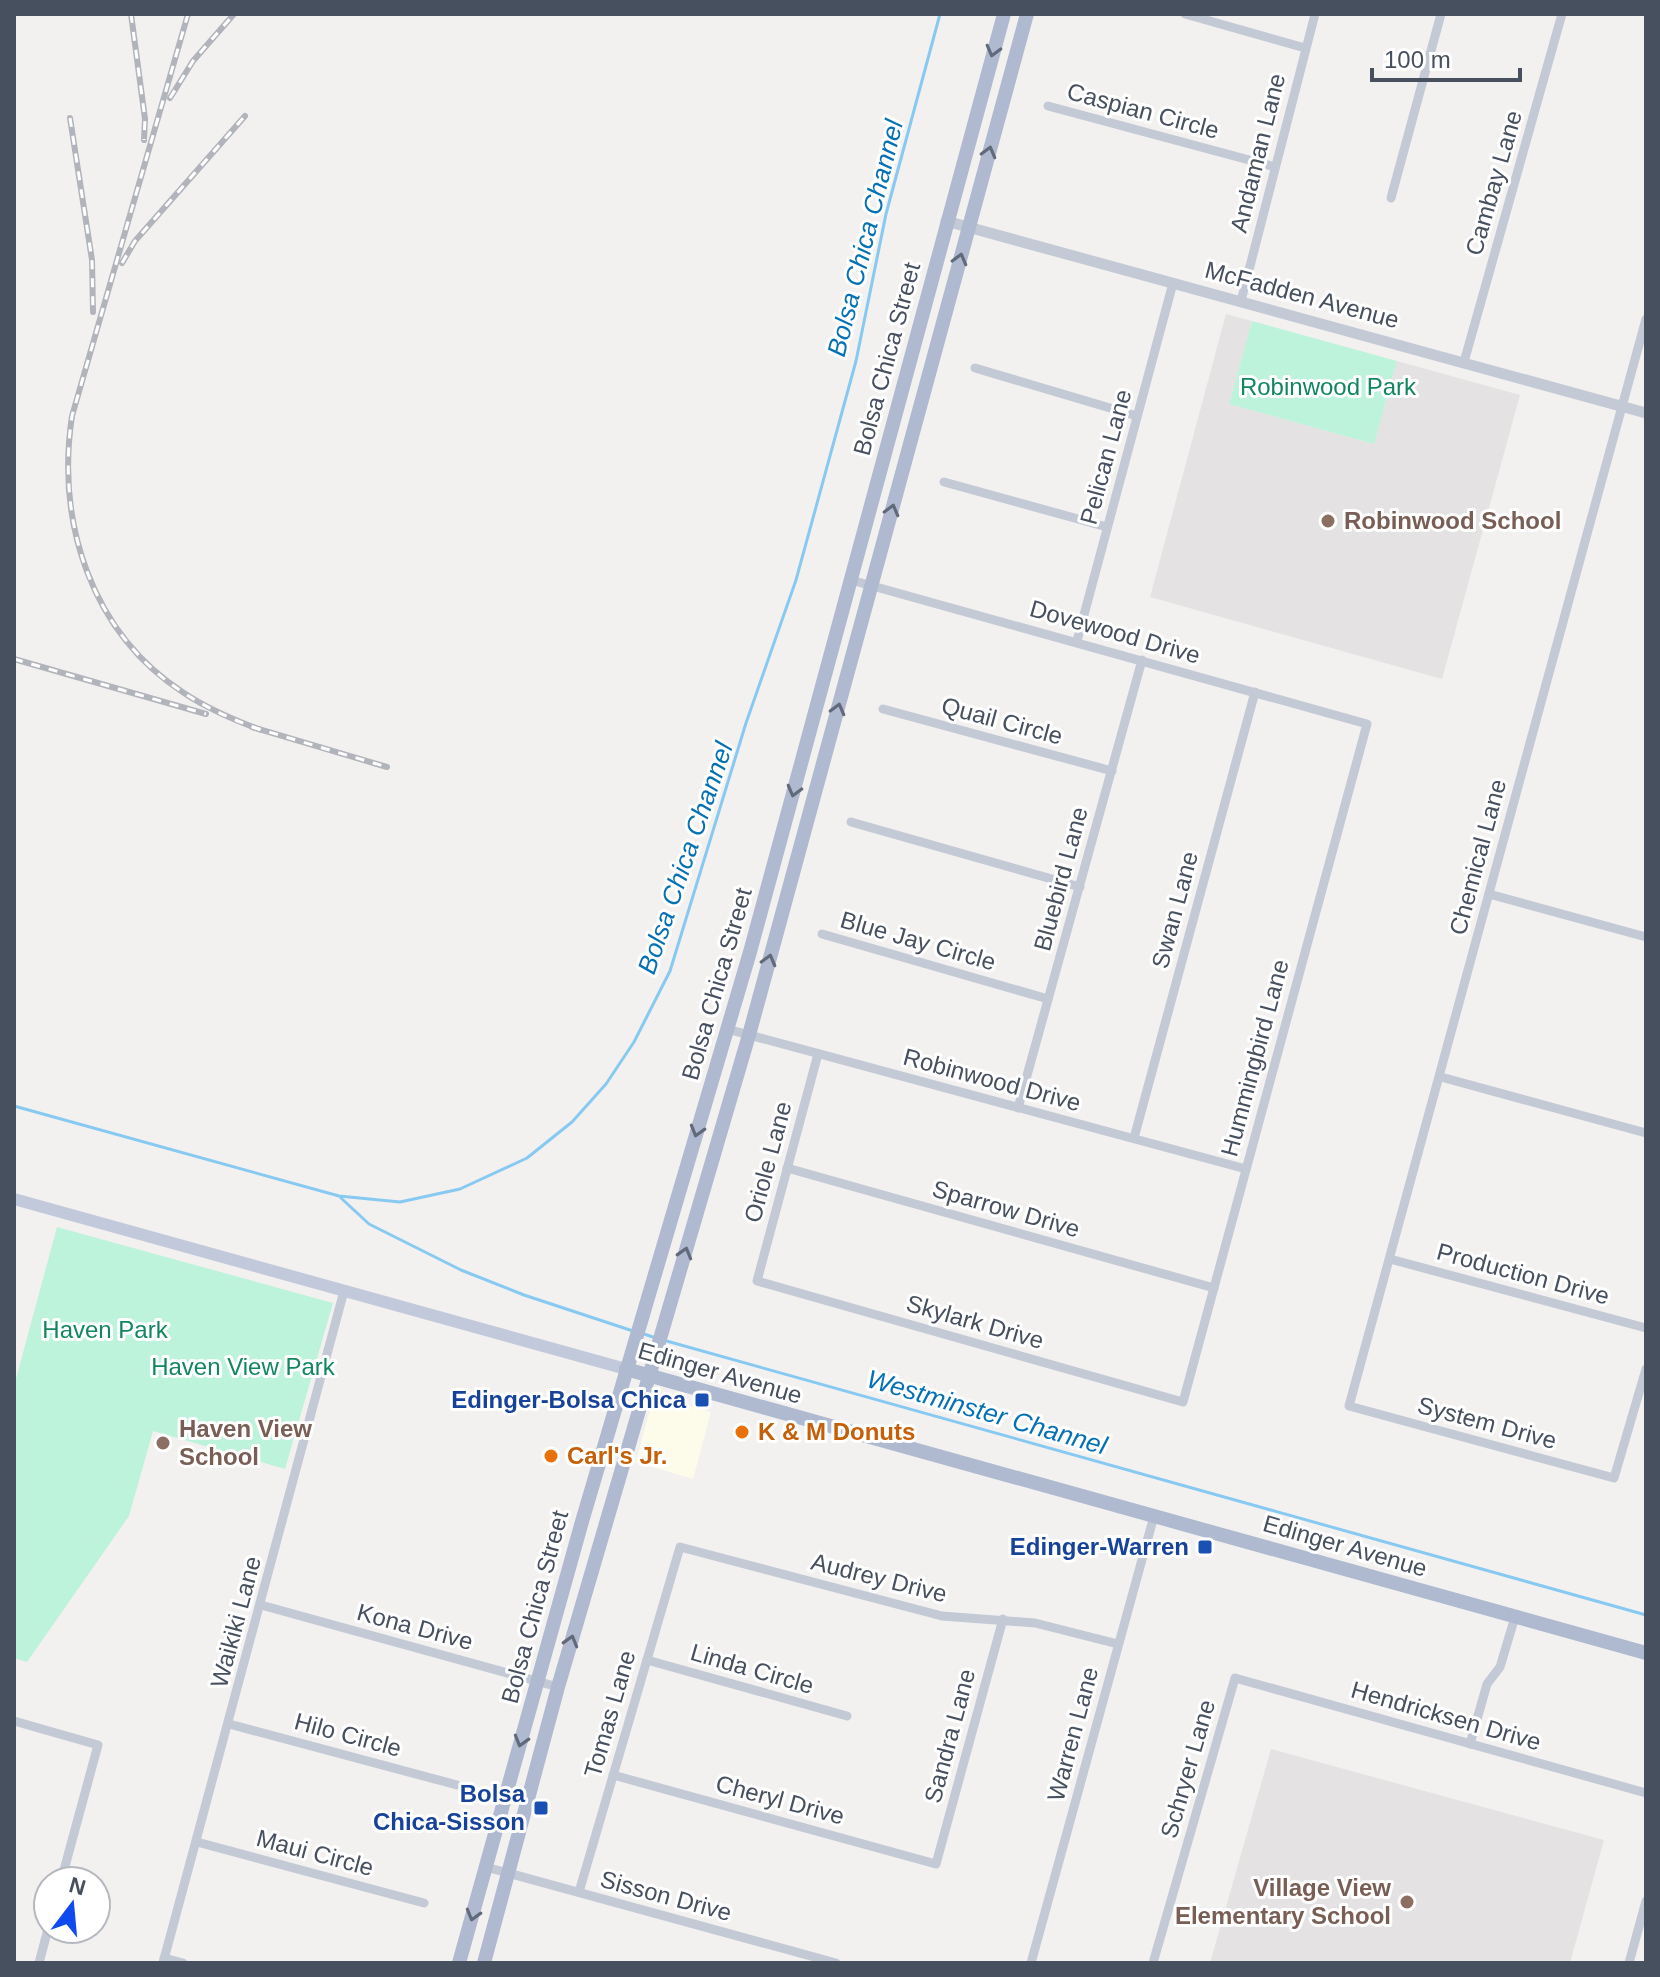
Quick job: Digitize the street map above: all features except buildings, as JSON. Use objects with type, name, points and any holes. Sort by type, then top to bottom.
[{"type":"main road","name":"Bolsa Chica Street","points":[[459,1963],[581,1525],[727,1029],[1004,14]]},
{"type":"main road","name":"Bolsa Chica Street","points":[[484,1963],[558,1687],[749,1035],[1027,14]]},
{"type":"main road","name":"Edinger Avenue","points":[[14,1199],[1646,1653]]},
{"type":"main road","points":[[581,1525],[603,1531]]},
{"type":"street","points":[[1185,14],[1305,48]]},
{"type":"street","name":"Andaman Lane","points":[[1241,301],[1315,14]]},
{"type":"street","points":[[1391,198],[1441,14]]},
{"type":"street","name":"Cambay Lane","points":[[1464,362],[1562,14]]},
{"type":"street","name":"Caspian Circle","points":[[1048,106],[1275,167]]},
{"type":"street","name":"McFadden Avenue","points":[[946,221],[1646,413]]},
{"type":"street","name":"Pelican Lane","points":[[1077,641],[1173,283]]},
{"type":"street","name":"Chemical Lane","points":[[1349,1406],[1646,319]]},
{"type":"street","points":[[975,368],[1137,416]]},
{"type":"street","points":[[944,482],[1107,527]]},
{"type":"street","name":"Dovewood Drive","points":[[851,580],[1367,724]]},
{"type":"street","name":"Bluebird Lane","points":[[1018,1108],[1142,660]]},
{"type":"street","name":"Swan Lane","points":[[1134,1138],[1255,692]]},
{"type":"street","name":"Quail Circle","points":[[883,709],[1112,771]]},
{"type":"street","name":"Hummingbird Lane","points":[[1183,1402],[1367,724]]},
{"type":"street","points":[[851,822],[1080,887]]},
{"type":"street","points":[[1489,894],[1646,937]]},
{"type":"street","name":"Blue Jay Circle","points":[[822,934],[1048,999]]},
{"type":"street","name":"Robinwood Drive","points":[[727,1029],[1246,1169]]},
{"type":"street","name":"Oriole Lane","points":[[757,1281],[818,1054]]},
{"type":"street","points":[[1441,1077],[1646,1133]]},
{"type":"street","name":"Sparrow Drive","points":[[787,1168],[1214,1288]]},
{"type":"street","name":"Production Drive","points":[[1390,1259],[1646,1328]]},
{"type":"street","name":"Skylark Drive","points":[[757,1281],[1183,1402]]},
{"type":"street","name":"Waikiki Lane","points":[[164,1960],[344,1291]]},
{"type":"street","name":"System Drive","points":[[1349,1406],[1614,1478],[1646,1369]]},
{"type":"street","name":"Warren Lane","points":[[1031,1963],[1154,1516]]},
{"type":"street","name":"Audrey Drive","points":[[680,1547],[942,1616],[1035,1623],[1118,1644]]},
{"type":"street","name":"Tomas Lane","points":[[579,1892],[680,1547]]},
{"type":"street","name":"Kona Drive","points":[[261,1605],[558,1687]]},
{"type":"street","points":[[1470,1744],[1487,1684],[1500,1667],[1515,1617]]},
{"type":"street","name":"Sandra Lane","points":[[936,1864],[1003,1619]]},
{"type":"street","name":"Linda Circle","points":[[647,1660],[847,1716]]},
{"type":"street","name":"Hendricksen Drive","points":[[1235,1678],[1646,1793]]},
{"type":"street","name":"Schryer Lane","points":[[1153,1963],[1235,1678]]},
{"type":"street","points":[[14,1721],[98,1745],[65,1865]]},
{"type":"street","name":"Hilo Circle","points":[[229,1724],[457,1785]]},
{"type":"street","name":"Cheryl Drive","points":[[613,1775],[936,1864]]},
{"type":"street","name":"Maui Circle","points":[[197,1842],[424,1903]]},
{"type":"street","name":"Sisson Drive","points":[[486,1867],[836,1963]]},
{"type":"street","points":[[1629,1963],[1646,1901]]},
{"type":"street","points":[[164,1960],[183,1963]]},
{"type":"shaded area","name":"Robinwood School","points":[[1226,314],[1252,321],[1229,404],[1374,444],[1397,361],[1520,395],[1442,679],[1150,597]]},
{"type":"shaded area","points":[[661,1398],[711,1412],[693,1479],[636,1462],[651,1406]]},
{"type":"shaded area","name":"Village View Elementary School","points":[[1271,1749],[1604,1840],[1570,1963],[1210,1963]]},
{"type":"green space","name":"Robinwood Park","points":[[1252,321],[1397,361],[1374,444],[1229,404]]},
{"type":"green space","name":"Haven Park","points":[[57,1227],[333,1303],[285,1469],[153,1431],[129,1516],[27,1662],[14,1658],[14,1386]]},
{"type":"waterway","name":"Bolsa Chica Channel","points":[[14,1106],[339,1196],[400,1202],[460,1189],[527,1158],[572,1122],[606,1084],[634,1042],[670,971],[746,723],[796,580],[856,361],[886,214],[940,14]]},
{"type":"waterway","name":"Westminster Channel","points":[[341,1198],[369,1224],[461,1270],[524,1295],[633,1331]]},
{"type":"waterway","name":"Westminster Channel","points":[[641,1333],[656,1338]]},
{"type":"waterway","name":"Westminster Channel","points":[[663,1340],[1646,1615]]},
{"type":"railway","points":[[131,14],[145,119],[144,140]]},
{"type":"railway","points":[[188,14],[72,416],[68,456],[70,496],[76,534],[87,572],[103,607],[125,639],[152,668],[184,693],[221,714],[261,730]]},
{"type":"railway","points":[[170,98],[193,61],[234,14]]},
{"type":"railway","points":[[122,263],[135,241],[245,116]]},
{"type":"railway","points":[[70,118],[92,260],[93,312]]},
{"type":"railway","points":[[14,659],[206,714]]},
{"type":"railway","points":[[252,727],[387,767]]},
{"type":"place","name":"Robinwood School","points":[[1328,521]]},
{"type":"place","name":"Edinger-Bolsa Chica","points":[[702,1400]]},
{"type":"place","name":"K & M Donuts","points":[[742,1432]]},
{"type":"place","name":"Haven View School","points":[[163,1443]]},
{"type":"place","name":"Carl's Jr.","points":[[551,1456]]},
{"type":"place","name":"Edinger-Warren","points":[[1205,1547]]},
{"type":"place","name":"Bolsa Chica-Sisson","points":[[541,1808]]},
{"type":"place","name":"Village View Elementary School","points":[[1407,1902]]},
{"type":"park label","name":"Haven View Park","points":[[243,1367]]}]
